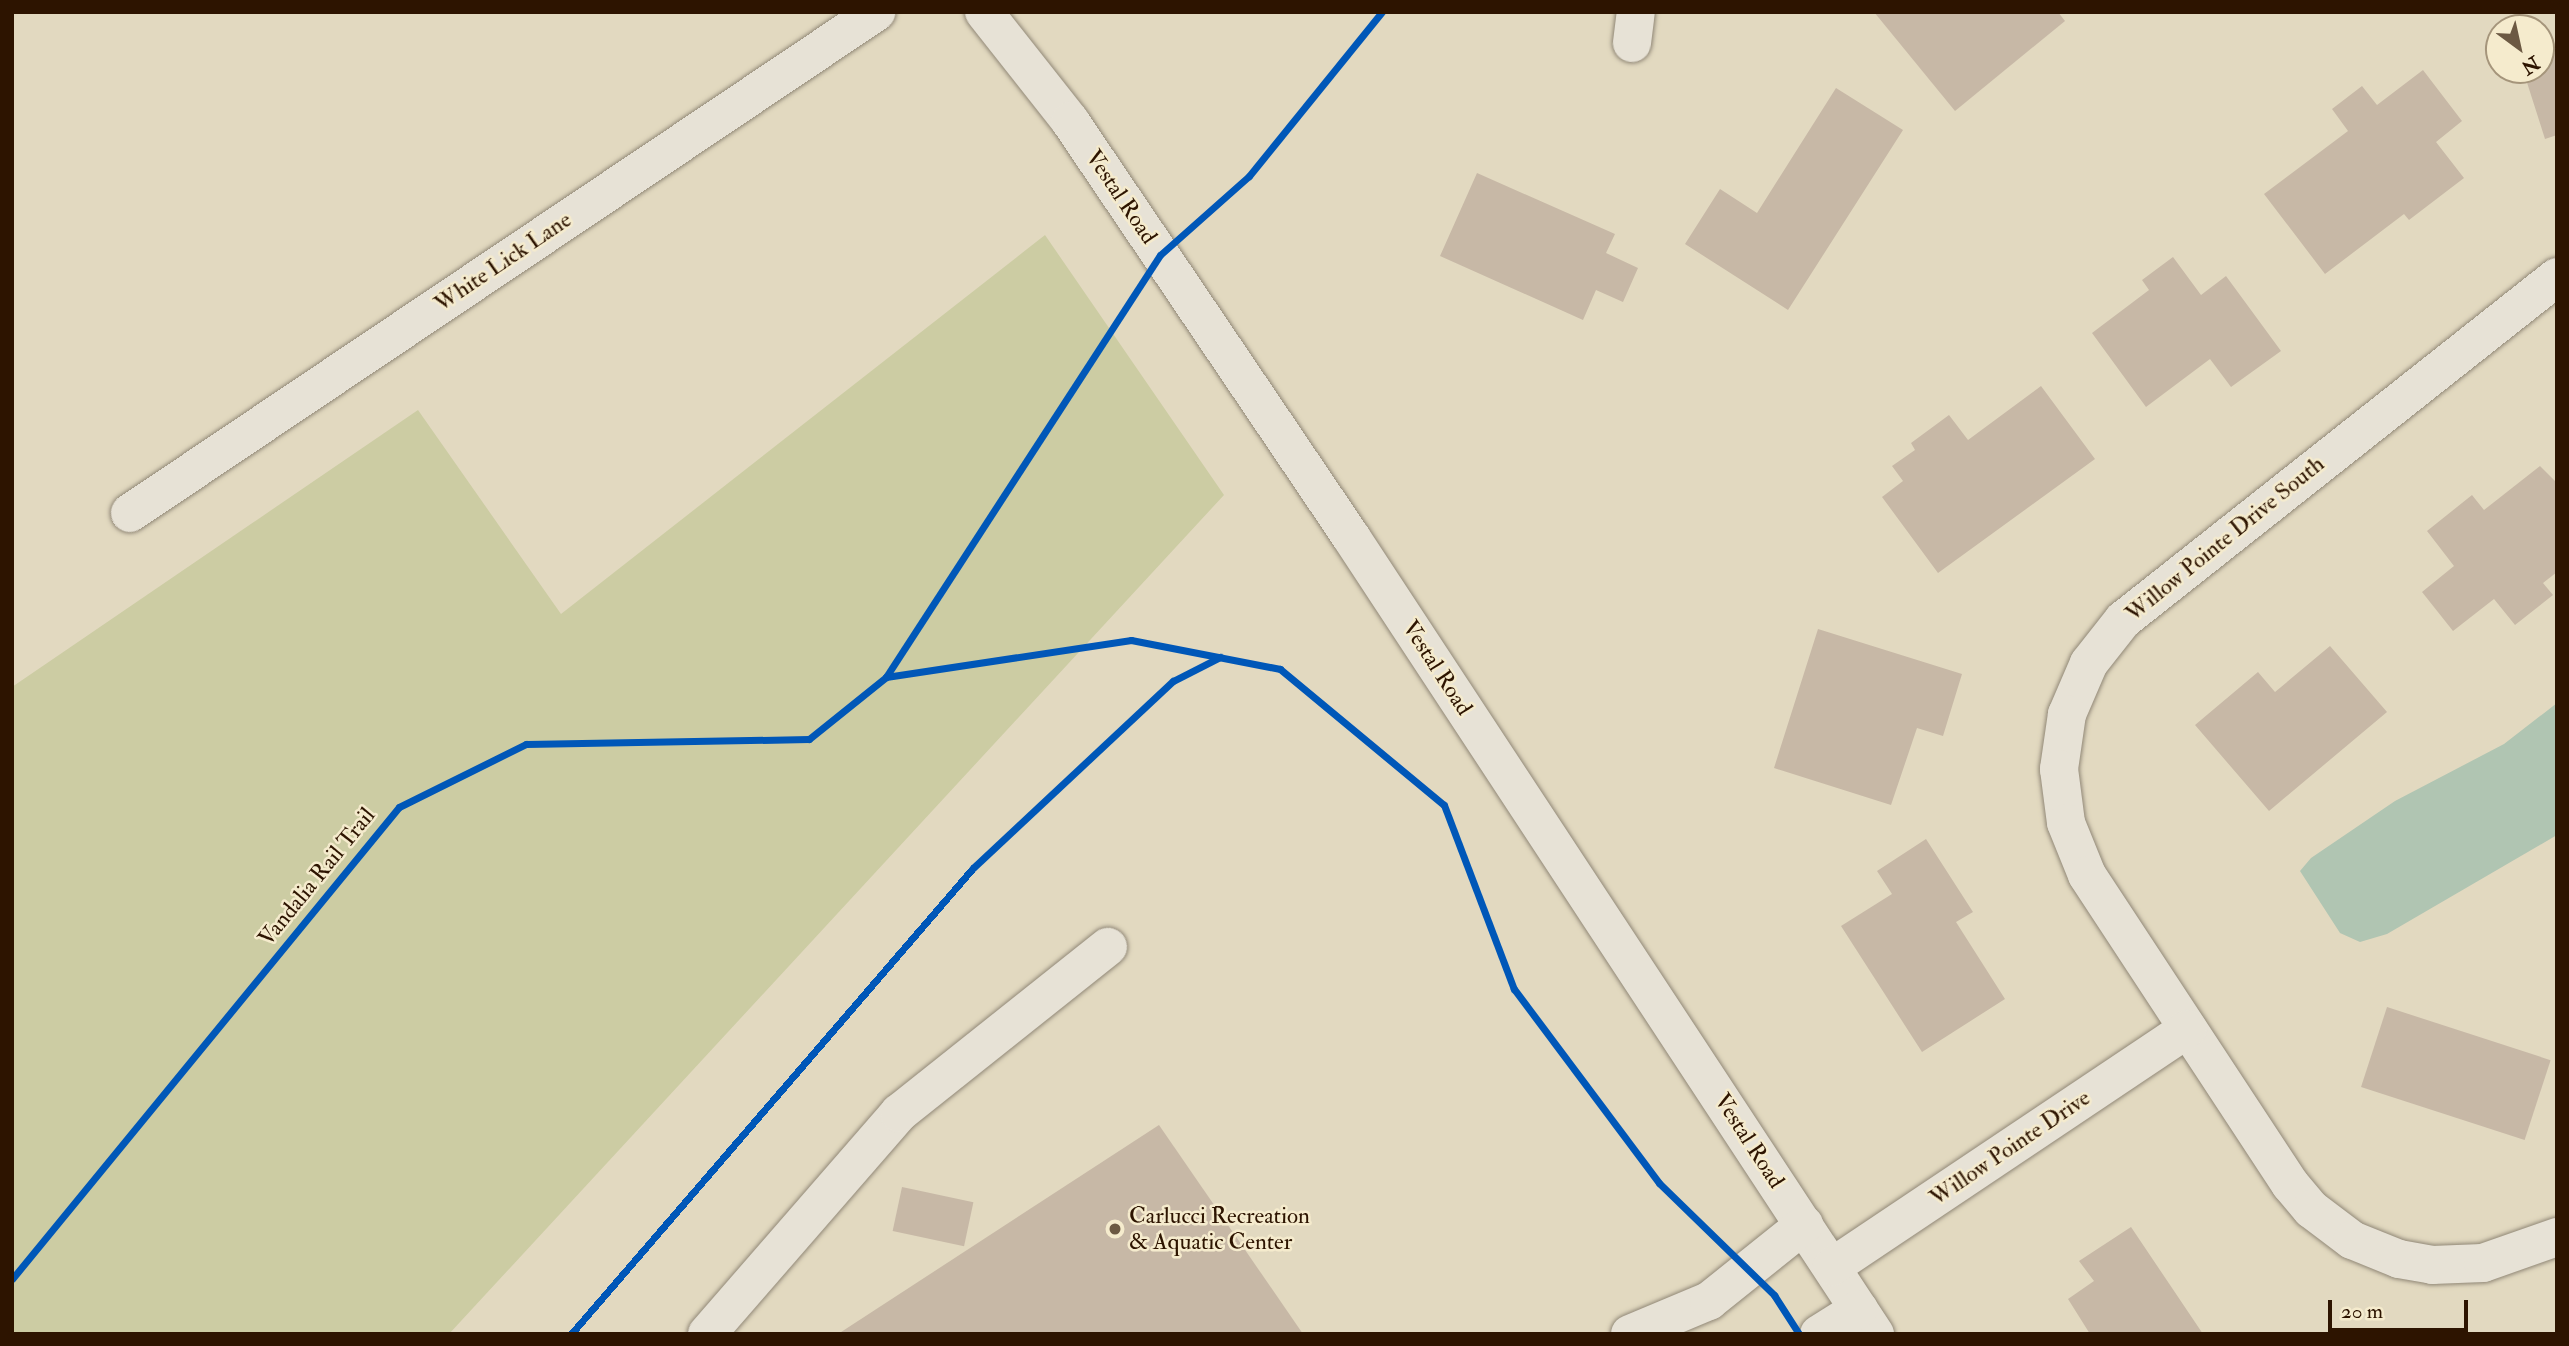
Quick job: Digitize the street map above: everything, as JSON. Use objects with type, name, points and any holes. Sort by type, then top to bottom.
[{"type":"street","name":"White Lick Lane","points":[[130,513],[876,12]]},
{"type":"street","name":"Vestal Road","points":[[984,12],[1070,121],[1351,537],[1867,1321]]},
{"type":"street","name":"Willow Pointe Drive South","points":[[2557,277],[2123,620],[2089,663],[2067,714],[2061,755],[2066,823],[2087,875],[2290,1184],[2311,1209],[2352,1240],[2399,1259],[2432,1265],[2483,1263],[2557,1237]]},
{"type":"street","points":[[707,1334],[899,1113],[1108,947]]},
{"type":"street","name":"Willow Pointe Drive","points":[[1832,1267],[2188,1029]]},
{"type":"street","points":[[1630,1334],[1709,1301],[1804,1225]]},
{"type":"street","points":[[1819,1334],[1867,1321]]},
{"type":"green space","points":[[1045,235],[1224,495],[449,1334],[12,1334],[12,687],[418,410],[561,614]]},
{"type":"shaded area","points":[[2557,703],[2557,835],[2387,934],[2360,942],[2340,933],[2300,871],[2311,858],[2395,801],[2504,744]]},
{"type":"building","points":[[1874,12],[2058,12],[2065,21],[1955,111]]},
{"type":"building","points":[[2555,53],[2557,135],[2545,139],[2527,84],[2555,84]]},
{"type":"building","points":[[2423,70],[2462,121],[2436,142],[2464,178],[2409,220],[2404,214],[2325,274],[2264,194],[2348,131],[2332,109],[2362,86],[2377,105]]},
{"type":"building","points":[[1836,88],[1903,130],[1788,310],[1685,244],[1720,189],[1757,213]]},
{"type":"building","points":[[1477,173],[1615,234],[1606,253],[1638,268],[1623,302],[1596,290],[1583,320],[1440,256]]},
{"type":"building","points":[[2173,257],[2201,295],[2226,276],[2281,351],[2231,387],[2210,359],[2146,407],[2092,333],[2149,290],[2142,280]]},
{"type":"building","points":[[2041,386],[2095,459],[1938,573],[1882,497],[1903,481],[1892,466],[1915,450],[1911,443],[1949,415],[1968,440]]},
{"type":"building","points":[[2540,466],[2557,483],[2557,572],[2543,583],[2553,595],[2515,625],[2494,599],[2453,631],[2422,592],[2454,566],[2427,531],[2472,495],[2484,510]]},
{"type":"building","points":[[1818,629],[1962,674],[1943,736],[1917,728],[1891,805],[1774,768]]},
{"type":"building","points":[[2330,646],[2387,712],[2269,811],[2195,725],[2258,672],[2275,692]]},
{"type":"building","points":[[1926,839],[1973,912],[1956,922],[2005,999],[1922,1052],[1841,926],[1892,894],[1877,871]]},
{"type":"building","points":[[2387,1007],[2551,1060],[2525,1140],[2361,1087]]},
{"type":"building","name":"Carlucci Recreation & Aquatic Center","points":[[1159,1125],[1303,1334],[838,1334]]},
{"type":"building","points":[[902,1187],[973,1202],[964,1246],[893,1231]]},
{"type":"building","points":[[2131,1227],[2203,1334],[2090,1334],[2068,1299],[2094,1281],[2079,1261]]},
{"type":"cycle path","name":"Vandalia Rail Trail","points":[[12,1279],[399,807],[526,744],[809,739],[886,677],[1160,255],[1249,176],[1382,12]]},
{"type":"cycle path","points":[[886,677],[1131,640],[1280,669],[1444,805],[1514,989],[1659,1183],[1774,1295],[1799,1334]]},
{"type":"cycle path","points":[[571,1334],[973,868],[1173,681],[1220,657]]},
{"type":"place","name":"Carlucci Recreation & Aquatic Center","points":[[1115,1229]]}]
